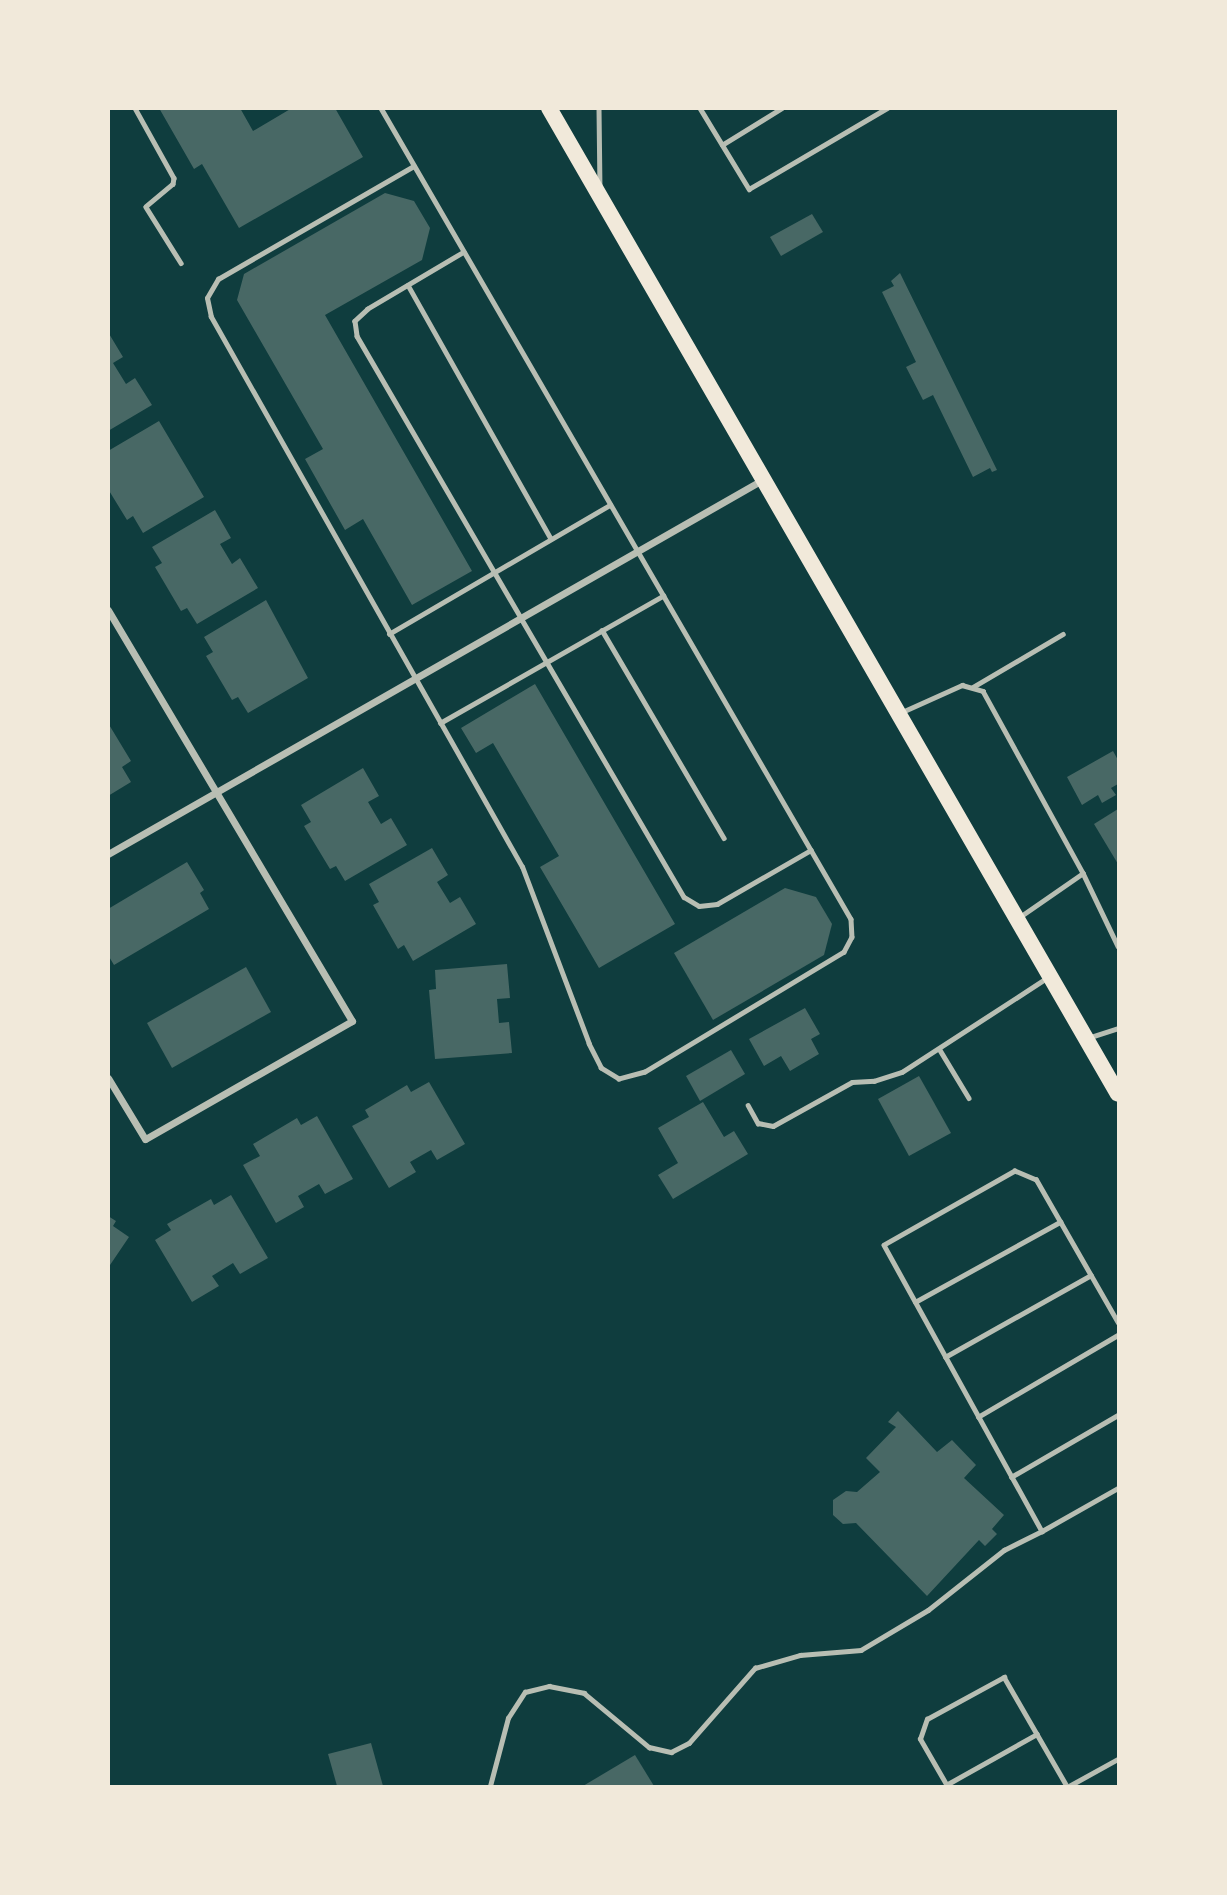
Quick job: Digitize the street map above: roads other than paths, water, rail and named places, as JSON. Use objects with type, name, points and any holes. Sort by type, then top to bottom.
[{"type":"highway","points":[[549,108],[1118,1094]]},
{"type":"street","points":[[108,854],[763,479]]},
{"type":"street","points":[[108,610],[352,1021],[145,1139],[108,1078]]},
{"type":"lane","points":[[135,108],[174,178],[173,184],[146,207],[181,263]]},
{"type":"lane","points":[[381,108],[851,919],[852,937],[844,952],[645,1072],[619,1079],[601,1068],[589,1044],[522,867],[211,317],[207,298],[218,279],[414,166]]},
{"type":"lane","points":[[599,108],[600,197]]},
{"type":"lane","points":[[700,108],[749,189],[887,108]]},
{"type":"lane","points":[[722,145],[782,108]]},
{"type":"lane","points":[[464,252],[368,309],[355,321],[358,336],[494,572],[684,897],[699,906],[717,904],[811,850]]},
{"type":"lane","points":[[408,285],[551,539]]},
{"type":"lane","points":[[389,634],[610,505]]},
{"type":"lane","points":[[440,723],[663,596]]},
{"type":"lane","points":[[602,630],[724,838]]},
{"type":"lane","points":[[972,688],[1063,634]]},
{"type":"lane","points":[[899,714],[962,685],[983,691],[1083,873],[1118,946]]},
{"type":"lane","points":[[1017,918],[1083,873]]},
{"type":"lane","points":[[748,1105],[758,1123],[773,1126],[852,1082],[874,1081],[902,1072],[940,1050],[1050,976]]},
{"type":"lane","points":[[1087,1039],[1118,1028]]},
{"type":"lane","points":[[940,1050],[969,1098]]},
{"type":"lane","points":[[1042,1531],[884,1245],[1015,1171],[1036,1180],[1118,1323]]},
{"type":"lane","points":[[915,1302],[1060,1222]]},
{"type":"lane","points":[[945,1357],[1091,1275]]},
{"type":"lane","points":[[978,1417],[1118,1335]]},
{"type":"lane","points":[[1012,1477],[1118,1416]]},
{"type":"lane","points":[[490,1787],[508,1718],[524,1692],[550,1686],[584,1693],[649,1747],[671,1752],[689,1743],[755,1668],[800,1655],[861,1650],[928,1609],[1004,1550],[1118,1488]]},
{"type":"lane","points":[[1037,1734],[947,1786],[920,1739],[927,1719],[1004,1677],[1068,1787],[1118,1759]]}]
